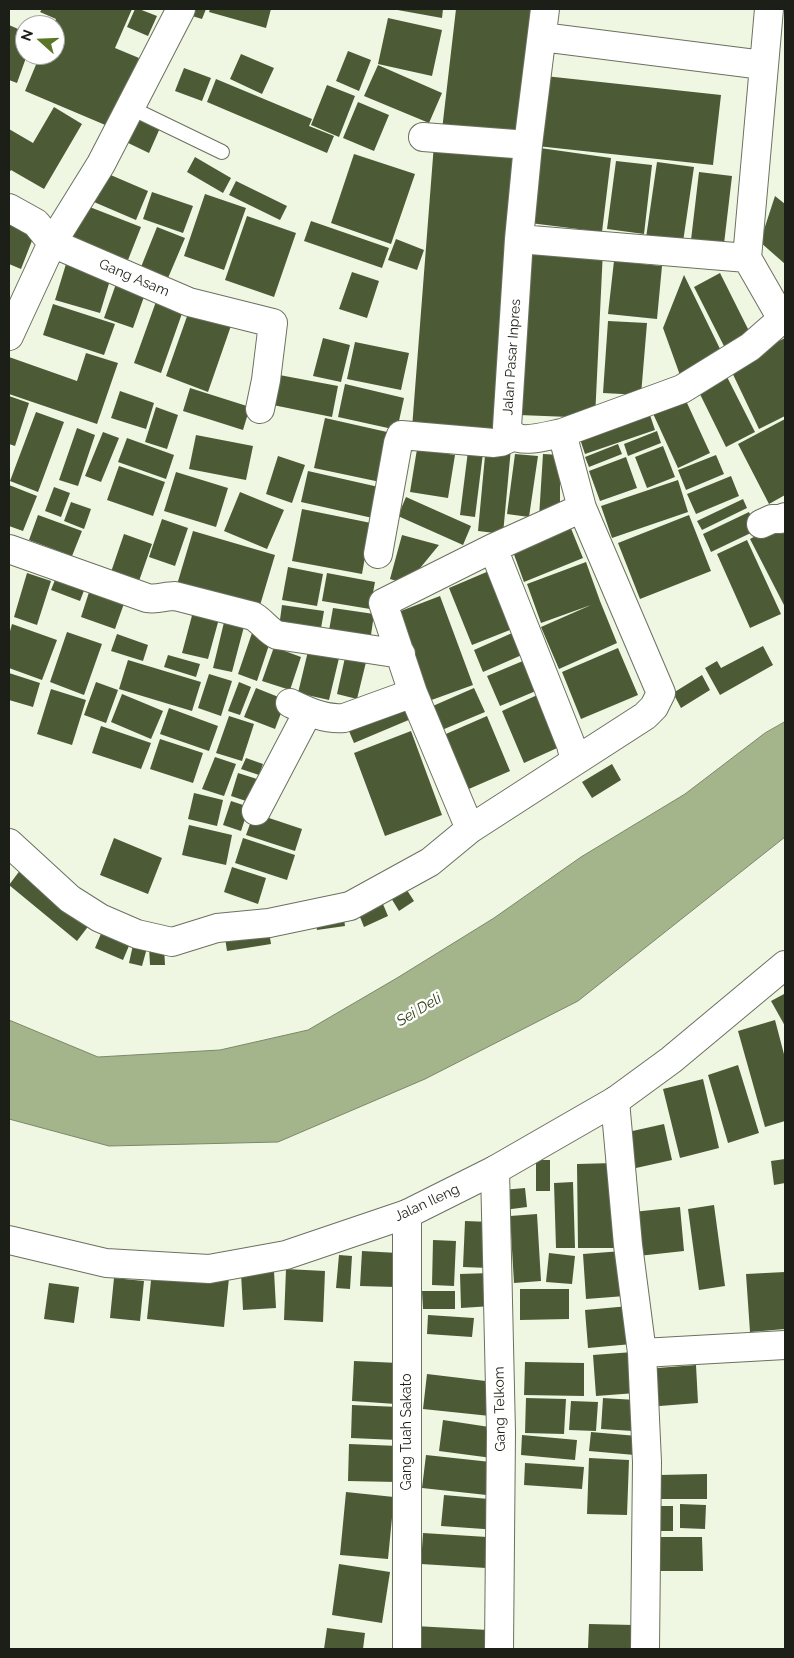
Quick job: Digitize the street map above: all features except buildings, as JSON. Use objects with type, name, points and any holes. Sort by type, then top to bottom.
[{"type":"street","points":[[9,336],[52,243],[101,164],[181,9]]},
{"type":"street","name":"Jalan Pasar Inpres","points":[[545,9],[528,145],[507,427],[514,436],[529,439],[562,433],[682,389],[750,347],[783,318]]},
{"type":"street","points":[[769,9],[747,258],[783,318]]},
{"type":"street","points":[[542,37],[763,65]]},
{"type":"street","points":[[423,137],[528,145]]},
{"type":"street","name":"Gang Asam","points":[[9,208],[36,223],[52,243],[189,302],[273,323],[266,380],[260,409]]},
{"type":"street","points":[[520,239],[747,258]]},
{"type":"street","points":[[9,843],[70,898],[100,918],[137,934],[172,942],[217,928],[269,923],[350,906],[430,862],[470,828],[645,716],[654,707],[661,693],[582,508],[562,433]]},
{"type":"street","points":[[378,554],[398,443],[402,435],[494,443],[514,436]]},
{"type":"street","points":[[470,828],[414,693],[383,603],[493,548],[582,508]]},
{"type":"street","points":[[493,548],[571,745],[575,761]]},
{"type":"street","points":[[9,549],[147,598],[155,600],[165,596],[175,596],[253,616],[262,621],[277,636],[401,654]]},
{"type":"street","points":[[256,811],[299,708],[333,719],[344,718],[414,693]]},
{"type":"street","name":"Jalan Ileng","points":[[9,1240],[106,1264],[209,1269],[286,1254],[407,1214],[495,1170],[615,1101],[671,1060],[785,965]]},
{"type":"street","points":[[615,1101],[628,1245],[642,1353],[647,1462],[645,1649]]},
{"type":"street","name":"Gang Telkom","points":[[495,1170],[501,1432],[499,1649]]},
{"type":"street","name":"Gang Tuah Sakato","points":[[407,1214],[407,1649]]},
{"type":"street","points":[[642,1353],[785,1345],[785,1356]]},
{"type":"lane","points":[[131,108],[222,152]]},
{"type":"water","name":"Sei Deli","points":[[785,722],[785,837],[578,1001],[425,1079],[278,1142],[109,1146],[9,1119],[9,1020],[98,1057],[220,1050],[308,1030],[494,918],[581,857],[685,794],[765,733]]}]
